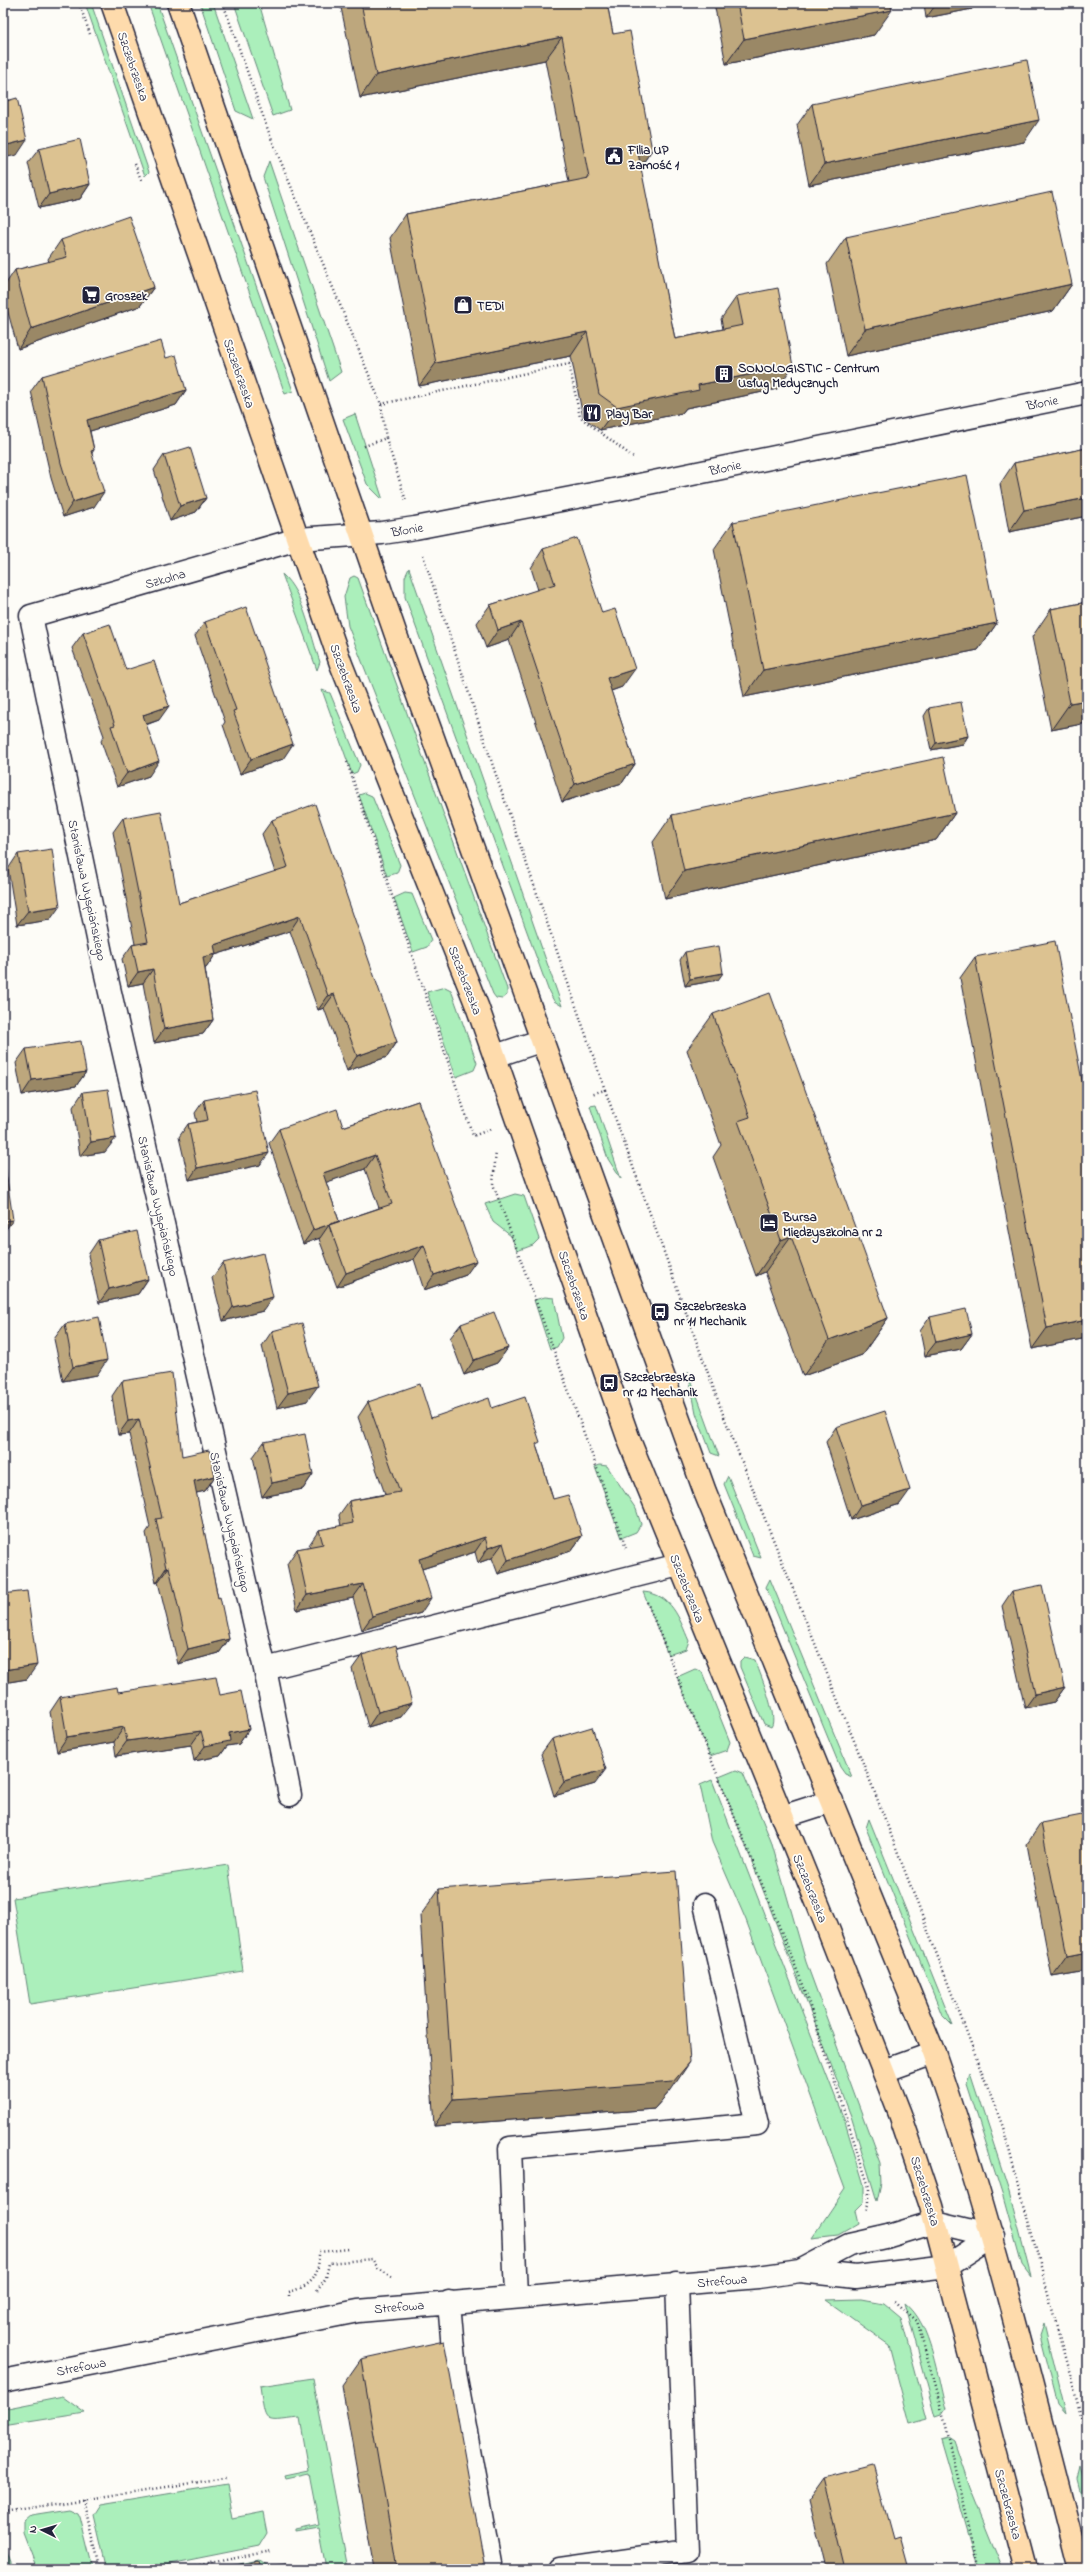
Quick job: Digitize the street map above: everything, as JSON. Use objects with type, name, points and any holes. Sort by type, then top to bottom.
[{"type":"main road","name":"Szczebrzeska","points":[[112,3],[359,712],[455,948],[495,1056],[626,1433],[678,1565],[884,2070],[915,2154],[947,2266],[1026,2569]]},
{"type":"main road","points":[[178,3],[362,535],[543,1040],[672,1407],[705,1492],[934,2053],[964,2138],[993,2236],[1079,2569]]},
{"type":"street","name":"Błonie","points":[[298,539],[362,535],[414,528],[634,486],[1087,393]]},
{"type":"street","name":"Szkolna","points":[[31,616],[298,539]]},
{"type":"street","name":"Stanisława Wyspiańskiego","points":[[31,616],[101,953],[265,1669],[290,1795]]},
{"type":"street","points":[[495,1056],[543,1040]]},
{"type":"street","points":[[265,1669],[678,1565]]},
{"type":"street","points":[[782,1817],[832,1801]]},
{"type":"street","points":[[516,2296],[510,2148],[757,2124],[705,1904]]},
{"type":"street","points":[[884,2070],[934,2053]]},
{"type":"street","points":[[935,2222],[993,2236]]},
{"type":"street","name":"Strefowa","points":[[800,2271],[849,2245],[889,2236],[935,2222]]},
{"type":"street","name":"Strefowa","points":[[3,2381],[358,2311],[800,2271],[856,2277],[947,2266],[993,2236]]},
{"type":"street","points":[[560,2569],[686,2550],[677,2283]]},
{"type":"street","points":[[449,2302],[455,2372],[491,2569]]},
{"type":"path","points":[[223,3],[270,133],[381,404],[386,438],[414,528],[499,784],[605,1090],[724,1418],[875,1793],[1003,2127],[1087,2438]]},
{"type":"path","points":[[381,404],[569,364],[580,416],[638,461]]},
{"type":"path","points":[[355,449],[386,438]]},
{"type":"path","points":[[346,758],[473,1136],[493,1128]]},
{"type":"path","points":[[583,1096],[605,1090]]},
{"type":"path","points":[[497,1148],[493,1184],[636,1576],[803,1985],[869,2187],[867,2215]]},
{"type":"path","points":[[290,2302],[289,2292],[301,2288],[314,2280],[319,2266],[319,2252],[349,2249]]},
{"type":"path","points":[[334,2263],[367,2260]]},
{"type":"path","points":[[891,2298],[917,2321],[946,2426],[979,2569]]},
{"type":"path","points":[[3,2512],[225,2478]]},
{"type":"path","points":[[84,2499],[100,2569]]},
{"type":"path","points":[[179,2569],[272,2551]]},
{"type":"green space","points":[[85,3],[91,3],[149,172],[145,176]]},
{"type":"green space","points":[[148,3],[157,3],[293,391],[285,394]]},
{"type":"green space","points":[[200,3],[213,3],[253,119],[236,111]]},
{"type":"green space","points":[[234,3],[259,3],[290,110],[273,116]]},
{"type":"green space","points":[[269,161],[341,372],[329,381],[263,177]]},
{"type":"green space","points":[[355,414],[383,500],[367,484],[343,419]]},
{"type":"green space","points":[[409,568],[562,1006],[554,1001],[549,992],[405,597],[405,577]]},
{"type":"green space","points":[[282,574],[290,582],[296,592],[306,615],[320,662],[317,670]]},
{"type":"green space","points":[[354,576],[358,578],[507,989],[507,995],[502,999],[496,998],[493,994],[348,626],[344,597],[350,578]]},
{"type":"green space","points":[[322,690],[330,693],[360,765],[357,772],[352,774]]},
{"type":"green space","points":[[365,793],[372,796],[400,865],[397,873],[387,876],[359,795]]},
{"type":"green space","points":[[405,893],[412,894],[431,940],[427,947],[413,952],[394,898]]},
{"type":"green space","points":[[445,987],[451,990],[477,1063],[474,1070],[456,1077],[427,992]]},
{"type":"green space","points":[[596,1105],[621,1179],[608,1159],[590,1106]]},
{"type":"green space","points":[[515,1194],[524,1196],[539,1239],[533,1245],[517,1251],[511,1236],[493,1222],[485,1204]]},
{"type":"green space","points":[[545,1297],[554,1298],[562,1338],[557,1347],[550,1349],[534,1300]]},
{"type":"green space","points":[[688,1371],[719,1456],[711,1453],[696,1413]]},
{"type":"green space","points":[[600,1465],[607,1466],[636,1509],[641,1524],[636,1532],[621,1538],[595,1467]]},
{"type":"green space","points":[[728,1476],[761,1558],[753,1556],[724,1484]]},
{"type":"green space","points":[[770,1579],[852,1777],[845,1774],[840,1767],[766,1587]]},
{"type":"green space","points":[[643,1592],[661,1597],[668,1602],[678,1616],[689,1641],[686,1649],[668,1655]]},
{"type":"green space","points":[[744,1657],[755,1660],[771,1705],[773,1722],[771,1727],[764,1724],[740,1667],[740,1661]]},
{"type":"green space","points":[[695,1669],[702,1672],[730,1742],[727,1750],[710,1756],[677,1677]]},
{"type":"green space","points":[[736,1770],[743,1773],[771,1841],[806,1962],[880,2163],[881,2183],[877,2201],[851,2116],[719,1777]]},
{"type":"green space","points":[[712,1780],[845,2122],[864,2185],[864,2202],[856,2210],[859,2223],[838,2235],[812,2238],[845,2189],[746,1920],[712,1842],[700,1785]]},
{"type":"green space","points":[[869,1819],[953,2026],[942,2015],[866,1828]]},
{"type":"green space","points":[[228,1865],[243,1971],[30,2004],[13,1898]]},
{"type":"green space","points":[[970,2072],[1009,2191],[1031,2276],[1022,2264],[1003,2196],[967,2084]]},
{"type":"green space","points":[[861,2299],[883,2303],[901,2318],[928,2419],[910,2424],[889,2345],[826,2300]]},
{"type":"green space","points":[[905,2303],[914,2312],[922,2324],[932,2352],[946,2409],[942,2415],[936,2417]]},
{"type":"green space","points":[[1044,2323],[1066,2414],[1058,2405],[1040,2335]]},
{"type":"green space","points":[[313,2378],[349,2569],[327,2569],[319,2528],[296,2532],[296,2530],[319,2525],[309,2473],[286,2478],[285,2475],[309,2470],[300,2418],[272,2420],[265,2415],[263,2408],[260,2386]]},
{"type":"green space","points":[[63,2397],[85,2413],[3,2426],[3,2409]]},
{"type":"green space","points":[[948,2437],[954,2441],[970,2488],[1003,2569],[979,2569],[941,2439]]},
{"type":"green space","points":[[1080,2466],[1087,2492],[1087,2517],[1077,2479]]},
{"type":"green space","points":[[227,2484],[233,2518],[263,2512],[267,2533],[259,2546],[144,2569],[106,2567],[94,2516],[101,2505]]},
{"type":"green space","points":[[69,2509],[78,2513],[80,2517],[93,2569],[37,2569],[23,2532],[23,2522],[31,2515]]},
{"type":"green space","points":[[3,2543],[10,2561],[10,2569],[3,2569]]},
{"type":"green space","points":[[260,2560],[272,2569],[212,2569],[255,2561]]},
{"type":"building","points":[[361,3],[607,3],[613,34],[630,31],[652,150],[638,153],[675,339],[743,325],[737,296],[778,288],[793,366],[698,385],[699,390],[617,407],[599,394],[587,332],[436,363],[406,214],[589,178],[562,37],[376,75]]},
{"type":"building","points":[[737,3],[890,3],[892,10],[744,39]]},
{"type":"building","points":[[1027,60],[1039,120],[824,164],[812,104]]},
{"type":"building","points":[[17,98],[27,140],[3,146],[3,102]]},
{"type":"building","points":[[80,139],[90,184],[49,194],[39,149]]},
{"type":"building","points":[[1052,192],[1072,284],[865,329],[846,237]]},
{"type":"building","points":[[129,216],[154,287],[31,329],[15,270],[67,257],[61,240]]},
{"type":"building","points":[[161,341],[166,358],[176,355],[186,390],[87,420],[94,450],[91,451],[104,492],[73,502],[61,463],[42,376]]},
{"type":"building","points":[[190,447],[206,498],[180,506],[164,455]]},
{"type":"building","points":[[1087,448],[1087,498],[1024,510],[1014,463]]},
{"type":"building","points":[[967,475],[997,623],[763,670],[733,522]]},
{"type":"building","points":[[577,538],[602,613],[615,609],[635,669],[607,678],[635,764],[575,784],[521,622],[498,630],[490,605],[555,584],[543,549]]},
{"type":"building","points":[[1087,602],[1087,700],[1070,703],[1051,609]]},
{"type":"building","points":[[246,607],[293,744],[251,759],[233,711],[236,710],[205,622]]},
{"type":"building","points":[[110,624],[126,670],[154,661],[169,706],[143,715],[159,761],[127,773],[111,726],[115,725],[83,633]]},
{"type":"building","points":[[3,650],[5,650],[8,680],[3,681]]},
{"type":"building","points":[[961,702],[968,736],[936,743],[929,708]]},
{"type":"building","points":[[943,757],[955,813],[684,871],[672,815]]},
{"type":"building","points":[[315,804],[397,1042],[357,1056],[334,994],[328,996],[300,916],[214,945],[216,954],[203,957],[213,1020],[164,1029],[153,969],[138,972],[132,945],[148,942],[123,818],[161,811],[179,903],[288,867],[272,820]]},
{"type":"building","points":[[52,849],[60,906],[28,911],[18,854]]},
{"type":"building","points":[[1055,941],[1087,1106],[1087,1320],[1047,1328],[975,957]]},
{"type":"building","points":[[719,946],[723,973],[690,979],[685,952]]},
{"type":"building","points":[[770,993],[888,1318],[829,1340],[791,1236],[781,1240],[738,1121],[750,1117],[713,1014]]},
{"type":"building","points":[[81,1041],[86,1072],[32,1080],[26,1049]]},
{"type":"building","points":[[108,1089],[116,1138],[91,1142],[83,1092]]},
{"type":"building","points":[[255,1090],[269,1153],[197,1168],[188,1124],[208,1120],[204,1100]]},
{"type":"building","points":[[418,1101],[476,1261],[434,1275],[424,1245],[346,1273],[329,1225],[392,1204],[375,1155],[323,1173],[339,1221],[313,1230],[279,1129],[337,1109],[343,1127]]},
{"type":"building","points":[[3,1151],[13,1220],[3,1221]]},
{"type":"building","points":[[137,1231],[148,1279],[109,1289],[98,1240]]},
{"type":"building","points":[[263,1253],[273,1297],[233,1307],[223,1263]]},
{"type":"building","points":[[966,1309],[972,1334],[936,1342],[930,1317]]},
{"type":"building","points":[[494,1312],[508,1348],[474,1360],[461,1324]]},
{"type":"building","points":[[99,1317],[107,1360],[73,1367],[65,1324]]},
{"type":"building","points":[[302,1323],[318,1386],[288,1393],[272,1331]]},
{"type":"building","points":[[172,1373],[182,1456],[209,1450],[215,1476],[194,1481],[218,1598],[220,1597],[229,1639],[188,1649],[169,1567],[166,1568],[156,1519],[162,1518],[139,1419],[128,1421],[122,1381]]},
{"type":"building","points":[[420,1384],[431,1418],[489,1398],[492,1408],[525,1397],[540,1442],[536,1444],[553,1499],[568,1495],[582,1536],[508,1560],[503,1543],[488,1548],[485,1537],[419,1559],[431,1598],[372,1616],[363,1584],[307,1595],[297,1549],[323,1544],[319,1530],[353,1523],[349,1501],[400,1492],[368,1402]]},
{"type":"building","points":[[885,1411],[910,1490],[861,1505],[836,1427]]},
{"type":"building","points":[[305,1434],[313,1474],[272,1483],[264,1442]]},
{"type":"building","points":[[1042,1585],[1065,1687],[1035,1694],[1012,1591]]},
{"type":"building","points":[[27,1591],[37,1665],[3,1670],[3,1623],[6,1622],[3,1594]]},
{"type":"building","points":[[396,1645],[412,1703],[378,1712],[362,1655]]},
{"type":"building","points":[[216,1677],[220,1695],[241,1691],[249,1729],[229,1733],[230,1741],[205,1746],[201,1731],[127,1741],[124,1727],[67,1737],[60,1697],[117,1687],[118,1692]]},
{"type":"building","points":[[592,1727],[606,1769],[564,1782],[552,1739]]},
{"type":"building","points":[[1087,1814],[1087,1952],[1067,1956],[1041,1823]]},
{"type":"building","points":[[676,1871],[690,2062],[673,2082],[453,2099],[439,1889]]},
{"type":"building","points":[[444,2341],[485,2569],[397,2569],[361,2359]]},
{"type":"building","points":[[873,2465],[893,2538],[899,2536],[908,2569],[845,2569],[823,2478]]},
{"type":"building","points":[[259,2561],[261,2568],[285,2564],[286,2569],[235,2569],[234,2566]]},
{"type":"place","name":"Filia UP Zamość 1","points":[[614,156]]},
{"type":"place","name":"Groszek","points":[[91,295]]},
{"type":"place","name":"TEDi","points":[[463,305]]},
{"type":"place","name":"SONOLOGISTIC - Centrum Usług Medycznych","points":[[724,374]]},
{"type":"place","name":"Play Bar","points":[[592,413]]},
{"type":"place","name":"Bursa Międzyszkolna nr 2","points":[[769,1223]]},
{"type":"place","name":"Szczebrzeska nr 11 Mechanik","points":[[660,1312]]},
{"type":"place","name":"Szczebrzeska nr 12 Mechanik","points":[[609,1383]]}]
